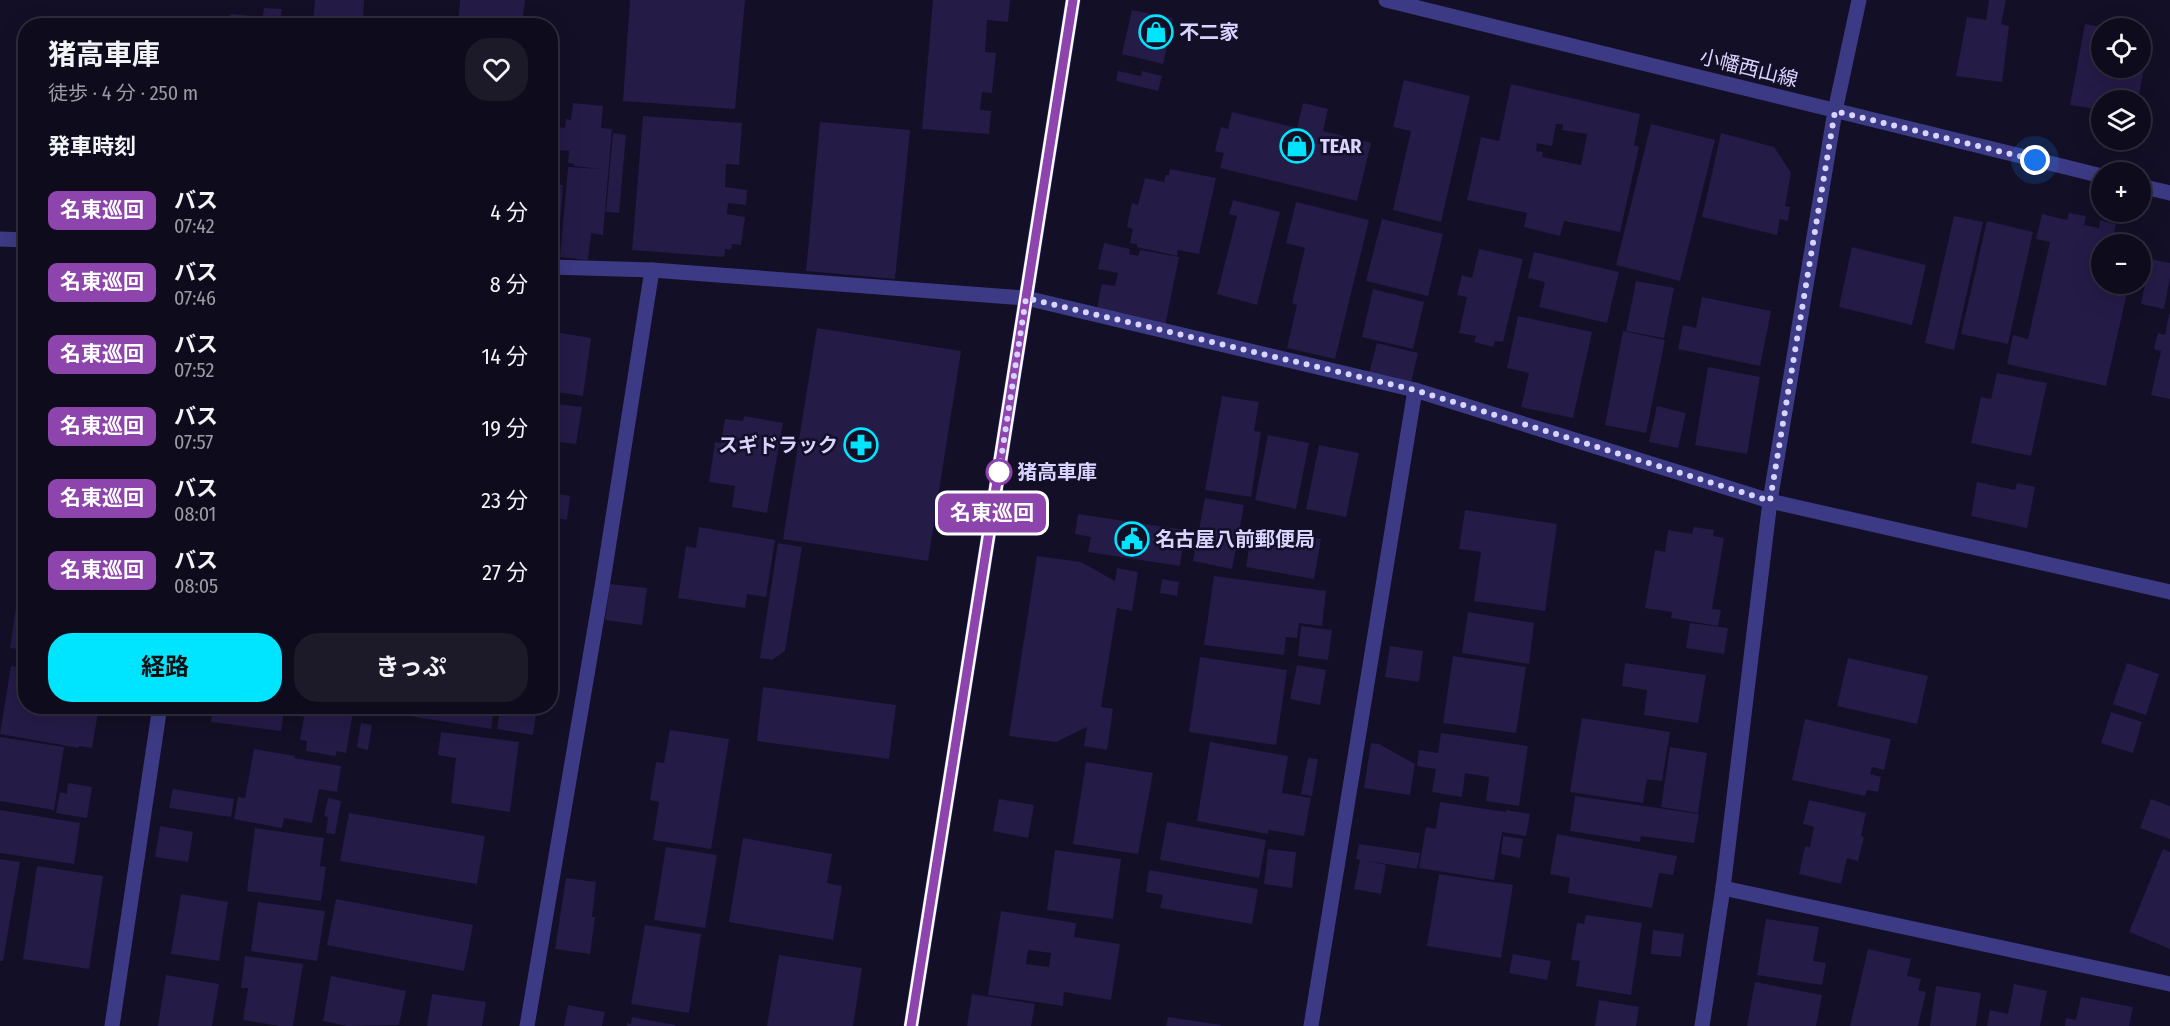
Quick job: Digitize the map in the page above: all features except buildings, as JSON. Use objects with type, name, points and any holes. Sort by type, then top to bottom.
[{"type":"street","points":[[911,1026],[1073,0]]},
{"type":"street","name":"小幡西山線","points":[[1386,0],[2091,173]]},
{"type":"street","points":[[1702,1026],[1723,888],[1770,501],[1835,111],[1859,0]]},
{"type":"street","points":[[2151,189],[2170,193]]},
{"type":"street","points":[[0,238],[18,239]]},
{"type":"street","points":[[558,267],[652,270],[1026,298],[1415,390],[1770,501],[2170,592]]},
{"type":"street","points":[[527,1026],[604,576],[652,270]]},
{"type":"street","points":[[1311,1026],[1415,390]]},
{"type":"street","points":[[112,1026],[159,714]]},
{"type":"street","points":[[1723,888],[2170,984]]},
{"type":"bus line","name":"名東巡回","points":[[911,1026],[1073,0]]},
{"type":"place","name":"不二家","points":[[1156,32]]},
{"type":"place","name":"TEAR","points":[[1297,146]]},
{"type":"place","name":"スギドラック","points":[[861,445]]},
{"type":"place","name":"猪高車庫","points":[[999,472]]},
{"type":"place","name":"名古屋八前郵便局","points":[[1132,539]]},
{"type":"route","points":[[999,472],[1026,298],[1415,390],[1770,501],[1835,111],[2035,160]]}]
